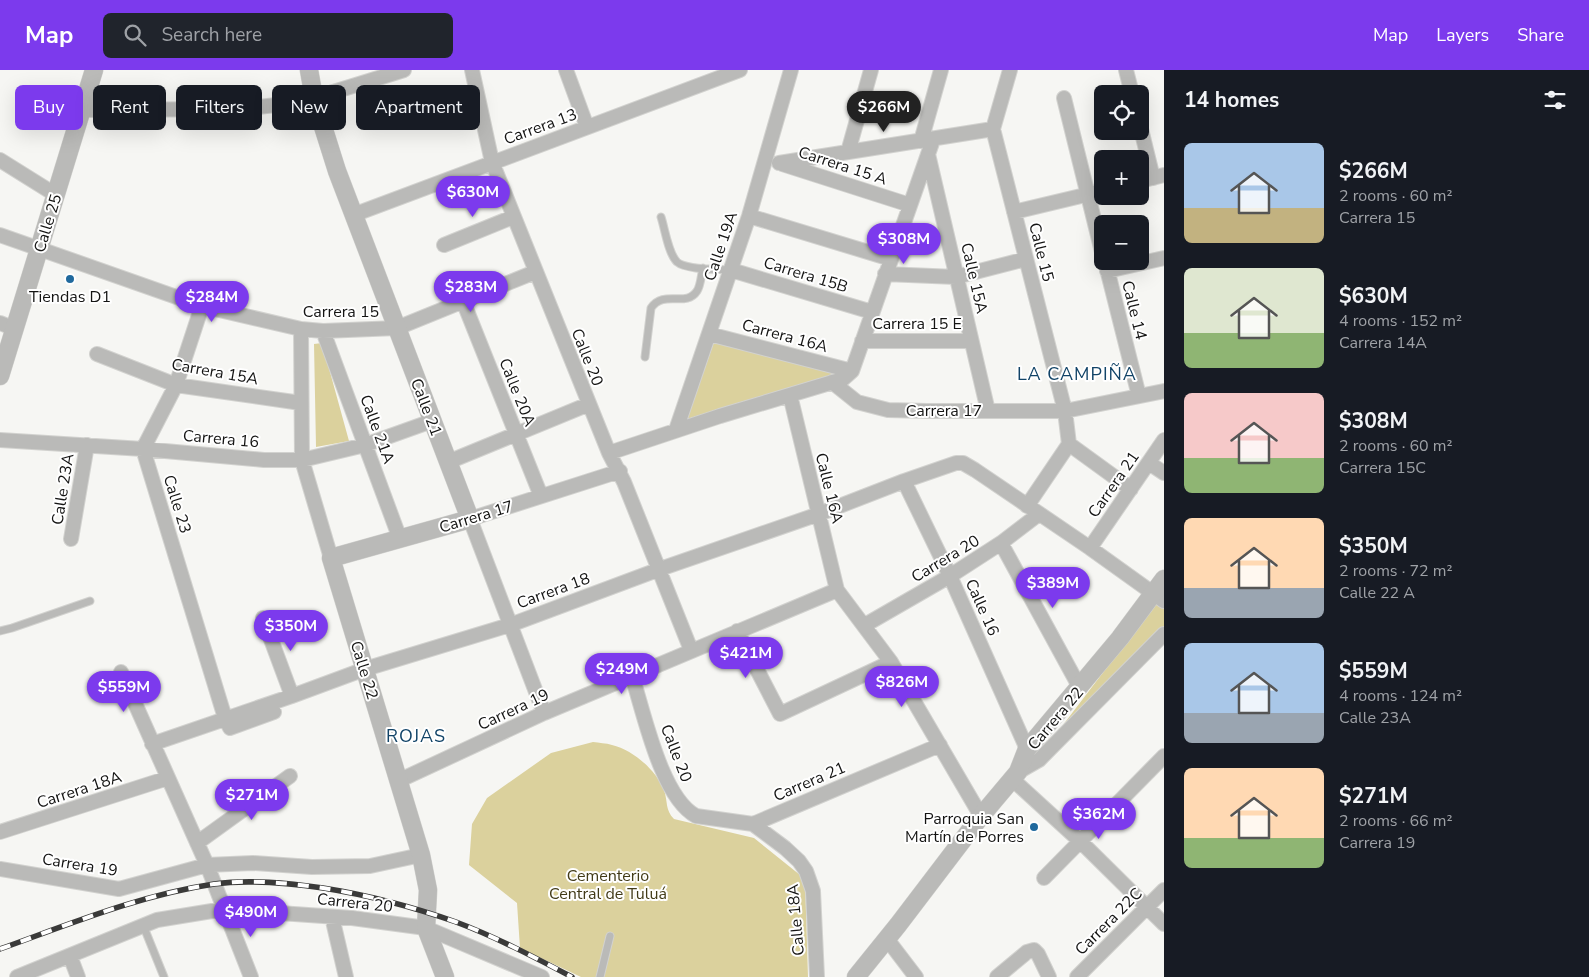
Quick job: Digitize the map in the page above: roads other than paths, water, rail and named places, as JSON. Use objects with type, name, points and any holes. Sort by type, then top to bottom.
[{"type":"street","name":"Calle 25","points":[[83,104],[94,70]]},
{"type":"street","name":"Calle 21","points":[[309,70],[312,85]]},
{"type":"street","points":[[346,88],[404,70]]},
{"type":"street","name":"Calle 20","points":[[472,70],[492,162],[609,453],[620,471],[660,569],[691,650]]},
{"type":"street","points":[[566,70],[587,128]]},
{"type":"street","name":"Carrera 13","points":[[353,215],[587,128],[716,74],[740,70]]},
{"type":"street","name":"Calle 19A","points":[[676,430],[749,216],[764,158],[791,70]]},
{"type":"street","points":[[848,152],[871,70]]},
{"type":"street","points":[[609,453],[676,430],[832,382],[850,373],[910,205],[927,145],[941,70]]},
{"type":"street","points":[[779,163],[848,152],[927,145],[993,130],[1010,70]]},
{"type":"street","points":[[1126,70],[1130,85]]},
{"type":"street","points":[[1064,98],[1094,219]]},
{"type":"street","points":[[83,110],[240,109],[272,105]]},
{"type":"street","name":"Calle 25","points":[[0,376],[8,326],[40,248],[75,130]]},
{"type":"street","name":"Calle 21","points":[[324,130],[336,171],[544,714]]},
{"type":"street","name":"Calle 15","points":[[993,130],[1065,411],[1069,444]]},
{"type":"street","points":[[1143,140],[1152,178]]},
{"type":"street","name":"Calle 15A","points":[[927,145],[988,411]]},
{"type":"street","name":"Carrera 15 A","points":[[764,158],[910,205]]},
{"type":"street","points":[[0,160],[56,195]]},
{"type":"street","points":[[1014,212],[1094,193]]},
{"type":"street","points":[[749,216],[891,259]]},
{"type":"street","points":[[444,245],[513,217]]},
{"type":"street","name":"Carrera 15","points":[[0,235],[202,306],[301,330],[323,332],[397,328],[535,272]]},
{"type":"street","points":[[1149,260],[1164,258]]},
{"type":"street","points":[[886,274],[956,277],[1026,259]]},
{"type":"street","name":"Carrera 15B","points":[[731,270],[872,312]]},
{"type":"street","name":"Calle 14","points":[[1107,270],[1138,396]]},
{"type":"street","name":"Calle 20A","points":[[463,301],[540,496]]},
{"type":"street","points":[[143,449],[176,385],[202,306]]},
{"type":"street","name":"Calle 22","points":[[301,330],[300,403],[302,460],[364,674],[420,855],[428,890],[426,928],[445,977]]},
{"type":"street","name":"Calle 21A","points":[[323,332],[400,539]]},
{"type":"street","name":"Carrera 16A","points":[[709,334],[850,373]]},
{"type":"street","name":"Carrera 15 E","points":[[862,341],[972,341]]},
{"type":"street","name":"Carrera 15A","points":[[97,354],[176,385],[300,403]]},
{"type":"street","name":"Carrera 17","points":[[832,382],[857,402],[888,410],[1065,411],[1164,391]]},
{"type":"street","name":"Calle 16A","points":[[790,395],[837,590]]},
{"type":"street","points":[[448,462],[589,404]]},
{"type":"street","name":"Carrera 16","points":[[0,440],[143,449],[264,460],[302,460],[365,444],[432,421]]},
{"type":"street","name":"Carrera 21","points":[[1090,548],[1164,440]]},
{"type":"street","points":[[1130,489],[1069,444],[1033,510],[1090,548],[1161,590]]},
{"type":"street","name":"Calle 23A","points":[[72,539],[87,445]]},
{"type":"street","name":"Calle 23","points":[[143,449],[225,718]]},
{"type":"street","name":"Carrera 18","points":[[152,744],[225,718],[510,625],[660,569],[819,514],[945,466],[963,463],[1033,510]]},
{"type":"street","points":[[1149,463],[1164,473]]},
{"type":"street","name":"Carrera 17","points":[[331,558],[470,519],[620,471]]},
{"type":"street","name":"Calle 16","points":[[904,481],[950,576],[1027,749]]},
{"type":"street","name":"Carrera 20","points":[[865,625],[950,576],[1001,543],[1033,510]]},
{"type":"street","points":[[1001,543],[1080,688]]},
{"type":"street","points":[[837,590],[891,662],[981,816]]},
{"type":"street","name":"Carrera 19","points":[[398,781],[544,714],[691,650],[837,590]]},
{"type":"street","name":"Carrera 22","points":[[856,977],[981,816],[1015,776],[1027,749],[1161,590]]},
{"type":"street","points":[[263,618],[292,696]]},
{"type":"street","points":[[737,631],[780,714],[891,662]]},
{"type":"street","points":[[1164,634],[1039,760],[1015,776],[1164,924]]},
{"type":"street","points":[[121,672],[207,865],[251,977]]},
{"type":"street","points":[[225,718],[230,728],[364,674]]},
{"type":"street","name":"Calle 20","points":[[632,676],[656,754],[674,794],[688,811],[707,818],[752,824]]},
{"type":"street","name":"Carrera 21","points":[[752,824],[940,745]]},
{"type":"street","points":[[1044,878],[1164,756]]},
{"type":"street","points":[[197,843],[290,776]]},
{"type":"street","name":"Carrera 18A","points":[[0,832],[168,778]]},
{"type":"street","name":"Calle 18A","points":[[752,824],[785,848],[799,861],[806,871],[813,892],[817,977]]},
{"type":"street","name":"Carrera 19","points":[[0,869],[120,889],[207,865],[253,863],[312,867],[370,866],[420,855]]},
{"type":"street","name":"Carrera 22C","points":[[1077,977],[1164,890]]},
{"type":"street","name":"Carrera 20","points":[[17,977],[143,925],[187,914],[224,910],[332,917],[426,928],[542,977]]},
{"type":"street","points":[[332,917],[346,977]]},
{"type":"street","points":[[887,939],[916,977]]},
{"type":"street","points":[[997,977],[1027,952],[1034,950],[1038,954],[1049,977]]},
{"type":"street","points":[[70,956],[78,977]]},
{"type":"lane","points":[[662,217],[671,251],[676,261],[682,265],[731,270]]},
{"type":"lane","points":[[645,358],[654,304],[662,299],[685,299],[696,293],[703,268]]},
{"type":"lane","points":[[0,631],[90,601]]},
{"type":"lane","points":[[143,925],[164,977]]},
{"type":"lane","points":[[600,977],[610,936]]},
{"type":"railway","points":[[0,949],[79,920],[159,895],[214,884],[269,882],[340,891],[423,911],[486,934],[572,977]]},
{"type":"place","name":"Tiendas D1","points":[[70,279]]},
{"type":"place","name":"Parroquia San Martín de Porres","points":[[1034,827]]},
{"type":"district","name":"LA CAMPIÑA","points":[[1077,374]]},
{"type":"district","name":"ROJAS","points":[[416,736]]},
{"type":"park label","name":"Cementerio Central de Tuluá","points":[[608,884]]}]
